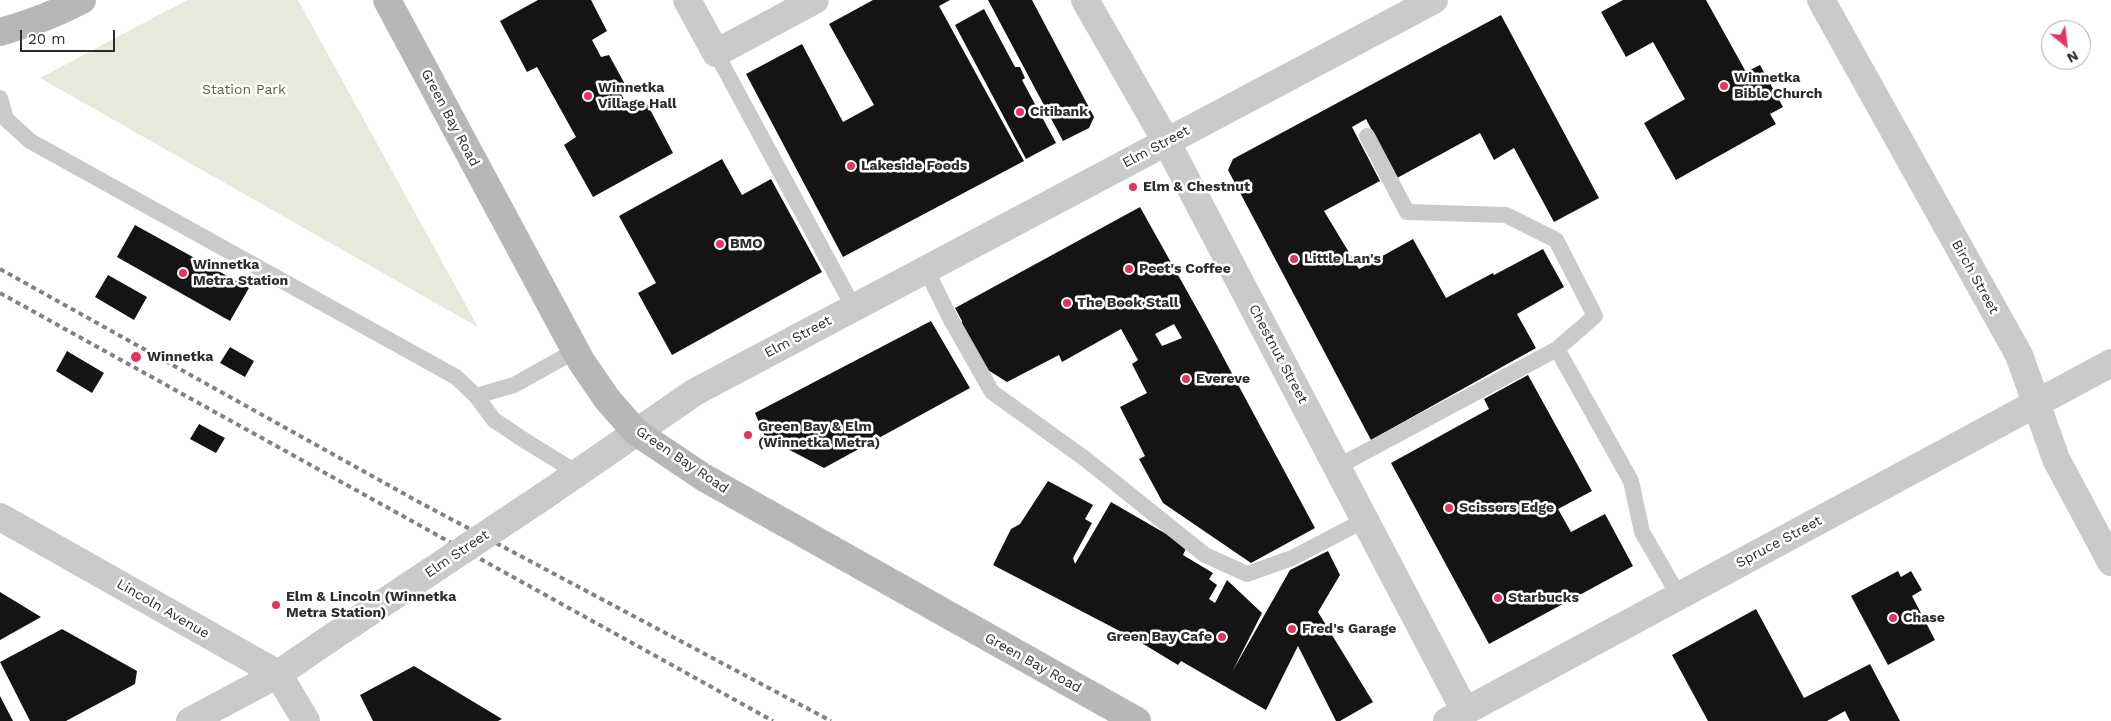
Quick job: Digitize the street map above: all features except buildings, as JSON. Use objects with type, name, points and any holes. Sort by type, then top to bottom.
[{"type":"main road","points":[[0,32],[27,25],[82,0]]},
{"type":"main road","name":"Green Bay Road","points":[[387,0],[575,351],[607,399],[636,432],[703,477],[1137,721]]},
{"type":"street","points":[[687,0],[716,53],[815,0]]},
{"type":"street","name":"Chestnut Street","points":[[1085,0],[1166,141],[1365,520],[1456,716]]},
{"type":"street","name":"Elm Street","points":[[190,721],[278,674],[544,496],[576,472],[695,392],[1434,0]]},
{"type":"street","name":"Birch Street","points":[[1821,0],[2019,355],[2056,458],[2111,562]]},
{"type":"street","name":"Spruce Street","points":[[1456,716],[2111,363]]},
{"type":"street","name":"Lincoln Avenue","points":[[0,517],[278,674],[306,721]]},
{"type":"lane","points":[[716,53],[854,308]]},
{"type":"lane","points":[[0,98],[6,119],[30,141],[456,377],[476,396],[494,420],[576,472]]},
{"type":"lane","points":[[1337,467],[1557,349],[1595,316],[1556,240],[1506,214],[1407,212],[1367,136]]},
{"type":"lane","points":[[926,269],[950,318],[992,392],[1084,458],[1205,555],[1247,574],[1292,558],[1365,520]]},
{"type":"lane","points":[[1557,349],[1631,481],[1642,532],[1678,596]]},
{"type":"lane","points":[[476,396],[514,385],[575,351]]},
{"type":"green space","name":"Station Park","points":[[187,0],[298,0],[478,327],[40,78]]},
{"type":"railway","points":[[0,269],[417,501],[831,721]]},
{"type":"railway","points":[[0,293],[773,721]]},
{"type":"place","name":"Winnetka Bible Church","points":[[1724,86]]},
{"type":"place","name":"Winnetka Village Hall","points":[[588,96]]},
{"type":"place","name":"Citibank","points":[[1020,112]]},
{"type":"place","name":"Lakeside Foods","points":[[851,166]]},
{"type":"place","name":"Elm & Chestnut","points":[[1133,187]]},
{"type":"place","name":"BMO","points":[[720,244]]},
{"type":"place","name":"Little Lan's","points":[[1294,259]]},
{"type":"place","name":"Peet's Coffee","points":[[1129,269]]},
{"type":"place","name":"Winnetka Metra Station","points":[[183,273]]},
{"type":"place","name":"The Book Stall","points":[[1067,303]]},
{"type":"place","name":"Winnetka","points":[[136,357]]},
{"type":"place","name":"Evereve","points":[[1186,379]]},
{"type":"place","name":"Green Bay & Elm (Winnetka Metra)","points":[[748,435]]},
{"type":"place","name":"Scissors Edge","points":[[1449,508]]},
{"type":"place","name":"Starbucks","points":[[1498,598]]},
{"type":"place","name":"Elm & Lincoln (Winnetka Metra Station)","points":[[276,605]]},
{"type":"place","name":"Chase","points":[[1893,618]]},
{"type":"place","name":"Fred's Garage","points":[[1292,629]]},
{"type":"place","name":"Green Bay Cafe","points":[[1222,637]]}]
